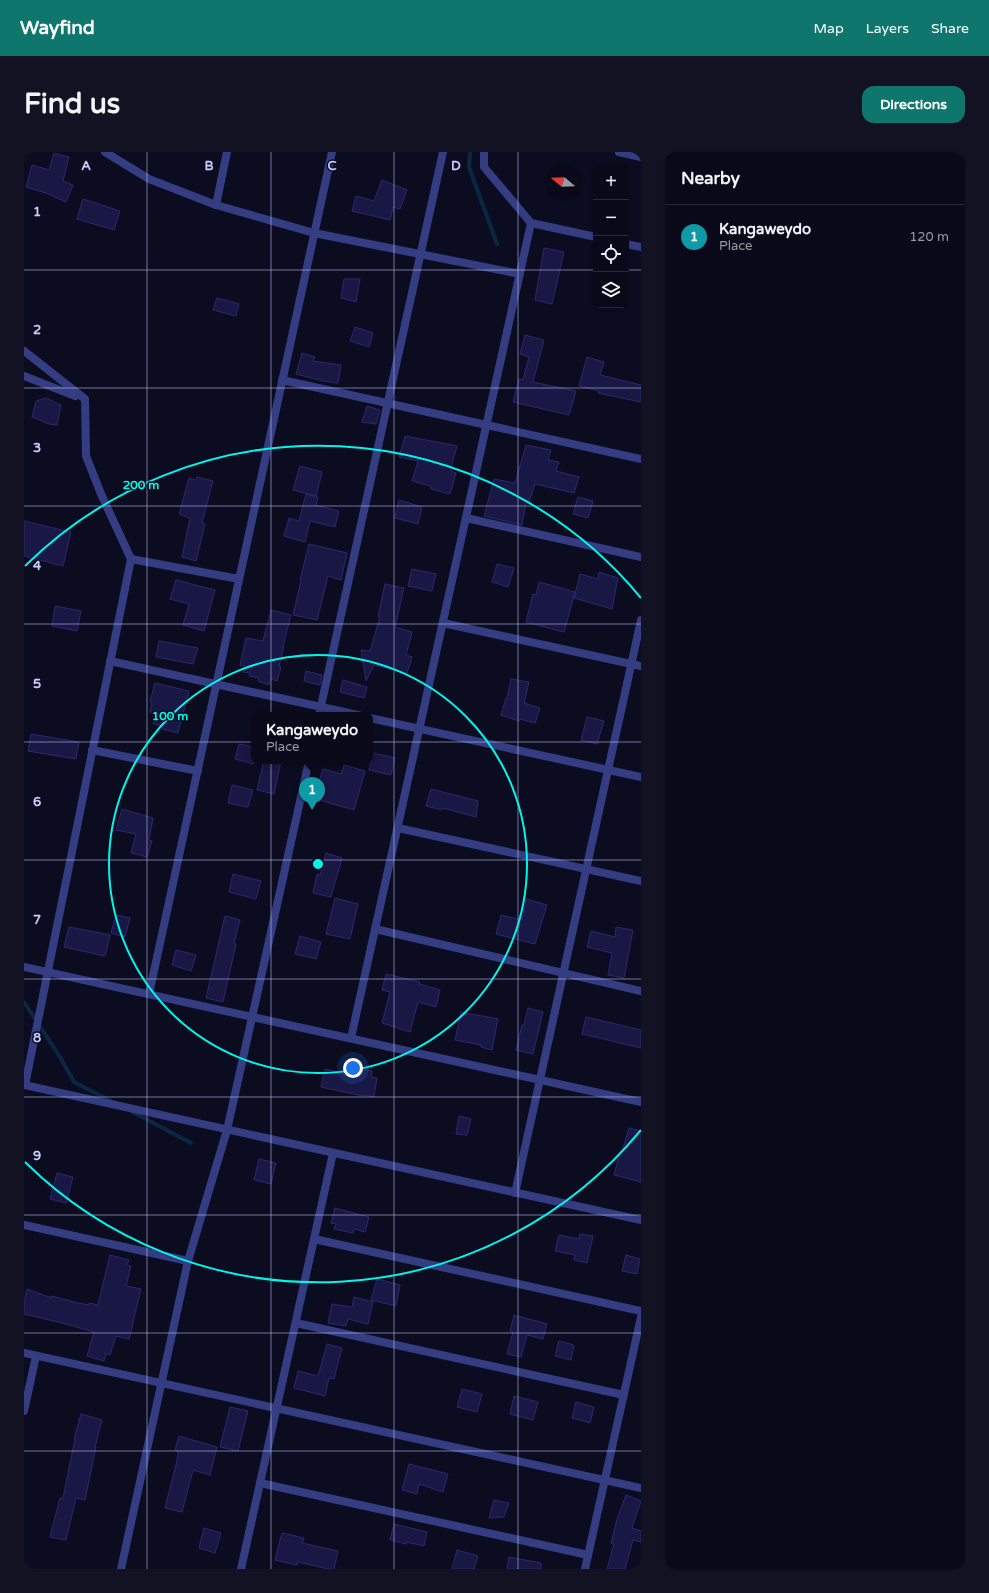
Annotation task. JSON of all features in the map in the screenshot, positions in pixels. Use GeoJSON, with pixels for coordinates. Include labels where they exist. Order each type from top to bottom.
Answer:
{"type":"FeatureCollection","features":[{"type":"Feature","properties":{"kind":"street"},"geometry":{"type":"LineString","coordinates":[[105,152],[149,179],[216,205],[314,233],[520,274]]}},
{"type":"Feature","properties":{"kind":"street"},"geometry":{"type":"LineString","coordinates":[[216,205],[227,152]]}},
{"type":"Feature","properties":{"kind":"street"},"geometry":{"type":"LineString","coordinates":[[149,994],[332,152]]}},
{"type":"Feature","properties":{"kind":"street"},"geometry":{"type":"LineString","coordinates":[[110,661],[216,684],[320,711],[443,152]]}},
{"type":"Feature","properties":{"kind":"street"},"geometry":{"type":"LineString","coordinates":[[484,152],[484,167],[531,223],[593,236]]}},
{"type":"Feature","properties":{"kind":"street"},"geometry":{"type":"LineString","coordinates":[[619,152],[641,157]]}},
{"type":"Feature","properties":{"kind":"street"},"geometry":{"type":"LineString","coordinates":[[351,1038],[531,223]]}},
{"type":"Feature","properties":{"kind":"street"},"geometry":{"type":"LineString","coordinates":[[629,245],[641,247]]}},
{"type":"Feature","properties":{"kind":"street"},"geometry":{"type":"LineString","coordinates":[[24,351],[85,399]]}},
{"type":"Feature","properties":{"kind":"street"},"geometry":{"type":"LineString","coordinates":[[24,376],[85,399]]}},
{"type":"Feature","properties":{"kind":"street"},"geometry":{"type":"LineString","coordinates":[[282,380],[641,459]]}},
{"type":"Feature","properties":{"kind":"street"},"geometry":{"type":"LineString","coordinates":[[85,399],[86,456],[101,494],[131,559],[24,1085],[641,1220]]}},
{"type":"Feature","properties":{"kind":"street"},"geometry":{"type":"LineString","coordinates":[[466,518],[641,557]]}},
{"type":"Feature","properties":{"kind":"street"},"geometry":{"type":"LineString","coordinates":[[131,559],[239,579]]}},
{"type":"Feature","properties":{"kind":"street"},"geometry":{"type":"LineString","coordinates":[[515,1193],[641,620]]}},
{"type":"Feature","properties":{"kind":"street"},"geometry":{"type":"LineString","coordinates":[[443,623],[641,666]]}},
{"type":"Feature","properties":{"kind":"street"},"geometry":{"type":"LineString","coordinates":[[373,719],[641,777]]}},
{"type":"Feature","properties":{"kind":"street"},"geometry":{"type":"LineString","coordinates":[[92,750],[198,771]]}},
{"type":"Feature","properties":{"kind":"street"},"geometry":{"type":"LineString","coordinates":[[121,1569],[188,1261],[227,1130],[308,764]]}},
{"type":"Feature","properties":{"kind":"street"},"geometry":{"type":"LineString","coordinates":[[398,828],[641,881]]}},
{"type":"Feature","properties":{"kind":"street"},"geometry":{"type":"LineString","coordinates":[[375,929],[641,991]]}},
{"type":"Feature","properties":{"kind":"street"},"geometry":{"type":"LineString","coordinates":[[24,967],[641,1102]]}},
{"type":"Feature","properties":{"kind":"street"},"geometry":{"type":"LineString","coordinates":[[241,1569],[333,1153]]}},
{"type":"Feature","properties":{"kind":"street"},"geometry":{"type":"LineString","coordinates":[[24,1225],[188,1261]]}},
{"type":"Feature","properties":{"kind":"street"},"geometry":{"type":"LineString","coordinates":[[314,1239],[641,1311]]}},
{"type":"Feature","properties":{"kind":"street"},"geometry":{"type":"LineString","coordinates":[[585,1569],[641,1317]]}},
{"type":"Feature","properties":{"kind":"street"},"geometry":{"type":"LineString","coordinates":[[296,1323],[624,1395]]}},
{"type":"Feature","properties":{"kind":"street"},"geometry":{"type":"LineString","coordinates":[[24,1353],[641,1488]]}},
{"type":"Feature","properties":{"kind":"street"},"geometry":{"type":"LineString","coordinates":[[24,1411],[36,1356]]}},
{"type":"Feature","properties":{"kind":"street"},"geometry":{"type":"LineString","coordinates":[[260,1483],[588,1555]]}},
{"type":"Feature","properties":{"kind":"building"},"geometry":{"type":"Polygon","coordinates":[[[54,153],[69,157],[63,181],[73,185],[66,202],[46,193],[26,187],[32,165],[49,170],[54,153]]]}},
{"type":"Feature","properties":{"kind":"building"},"geometry":{"type":"Polygon","coordinates":[[[382,180],[407,190],[400,209],[393,207],[390,220],[352,211],[356,196],[374,201],[382,180]]]}},
{"type":"Feature","properties":{"kind":"building"},"geometry":{"type":"Polygon","coordinates":[[[83,199],[120,211],[114,230],[77,219],[83,199]]]}},
{"type":"Feature","properties":{"kind":"building"},"geometry":{"type":"Polygon","coordinates":[[[544,248],[564,252],[552,304],[535,300],[544,248]]]}},
{"type":"Feature","properties":{"kind":"building"},"geometry":{"type":"Polygon","coordinates":[[[344,279],[360,279],[356,302],[341,298],[344,279]]]}},
{"type":"Feature","properties":{"kind":"building"},"geometry":{"type":"Polygon","coordinates":[[[217,298],[239,304],[236,316],[213,310],[217,298]]]}},
{"type":"Feature","properties":{"kind":"building"},"geometry":{"type":"Polygon","coordinates":[[[355,327],[373,333],[369,347],[350,341],[355,327]]]}},
{"type":"Feature","properties":{"kind":"building"},"geometry":{"type":"Polygon","coordinates":[[[525,335],[544,340],[533,382],[576,391],[569,415],[513,402],[519,379],[523,380],[529,357],[520,354],[525,335]]]}},
{"type":"Feature","properties":{"kind":"building"},"geometry":{"type":"Polygon","coordinates":[[[302,353],[315,357],[313,361],[341,365],[338,383],[296,374],[302,353]]]}},
{"type":"Feature","properties":{"kind":"building"},"geometry":{"type":"Polygon","coordinates":[[[587,357],[604,362],[600,375],[641,385],[641,402],[598,393],[599,391],[579,386],[587,357]]]}},
{"type":"Feature","properties":{"kind":"building"},"geometry":{"type":"Polygon","coordinates":[[[46,398],[61,405],[57,425],[49,424],[32,417],[36,401],[46,398]]]}},
{"type":"Feature","properties":{"kind":"building"},"geometry":{"type":"Polygon","coordinates":[[[367,406],[380,410],[376,424],[362,422],[367,406]]]}},
{"type":"Feature","properties":{"kind":"building"},"geometry":{"type":"Polygon","coordinates":[[[405,436],[457,446],[450,471],[456,473],[450,494],[431,489],[431,486],[412,481],[418,461],[399,457],[405,436]]]}},
{"type":"Feature","properties":{"kind":"building"},"geometry":{"type":"Polygon","coordinates":[[[526,445],[551,450],[548,460],[559,462],[556,471],[579,477],[574,493],[535,484],[529,502],[526,502],[522,525],[484,516],[494,479],[515,483],[526,445]]]}},
{"type":"Feature","properties":{"kind":"building"},"geometry":{"type":"Polygon","coordinates":[[[300,466],[322,472],[316,496],[293,490],[300,466]]]}},
{"type":"Feature","properties":{"kind":"building"},"geometry":{"type":"Polygon","coordinates":[[[197,477],[213,481],[202,523],[205,524],[196,561],[182,557],[190,518],[179,514],[189,478],[196,480],[197,477]]]}},
{"type":"Feature","properties":{"kind":"building"},"geometry":{"type":"Polygon","coordinates":[[[306,494],[318,497],[316,505],[339,511],[335,527],[310,521],[305,542],[284,536],[289,518],[299,521],[306,494]]]}},
{"type":"Feature","properties":{"kind":"building"},"geometry":{"type":"Polygon","coordinates":[[[578,497],[593,501],[588,518],[573,514],[578,497]]]}},
{"type":"Feature","properties":{"kind":"building"},"geometry":{"type":"Polygon","coordinates":[[[399,500],[422,507],[418,524],[395,518],[399,500]]]}},
{"type":"Feature","properties":{"kind":"building"},"geometry":{"type":"Polygon","coordinates":[[[24,521],[71,532],[63,566],[24,556],[24,521]]]}},
{"type":"Feature","properties":{"kind":"building"},"geometry":{"type":"Polygon","coordinates":[[[309,544],[347,553],[341,580],[328,576],[317,620],[293,615],[309,544]]]}},
{"type":"Feature","properties":{"kind":"building"},"geometry":{"type":"Polygon","coordinates":[[[497,564],[514,568],[508,587],[492,582],[497,564]]]}},
{"type":"Feature","properties":{"kind":"building"},"geometry":{"type":"Polygon","coordinates":[[[412,569],[436,574],[432,591],[408,586],[412,569]]]}},
{"type":"Feature","properties":{"kind":"building"},"geometry":{"type":"Polygon","coordinates":[[[599,572],[618,578],[612,609],[574,598],[580,574],[598,579],[599,572]]]}},
{"type":"Feature","properties":{"kind":"building"},"geometry":{"type":"Polygon","coordinates":[[[176,580],[215,590],[204,631],[183,625],[189,604],[170,599],[176,580]]]}},
{"type":"Feature","properties":{"kind":"building"},"geometry":{"type":"Polygon","coordinates":[[[539,582],[575,592],[564,632],[526,622],[533,594],[536,595],[539,582]]]}},
{"type":"Feature","properties":{"kind":"building"},"geometry":{"type":"Polygon","coordinates":[[[385,584],[404,588],[395,627],[412,632],[406,655],[412,657],[407,673],[374,665],[366,681],[361,650],[370,651],[380,617],[378,617],[385,584]]]}},
{"type":"Feature","properties":{"kind":"building"},"geometry":{"type":"Polygon","coordinates":[[[55,606],[81,611],[77,631],[52,626],[55,606]]]}},
{"type":"Feature","properties":{"kind":"building"},"geometry":{"type":"Polygon","coordinates":[[[271,610],[291,615],[283,646],[279,666],[281,667],[277,681],[271,679],[269,685],[258,681],[259,678],[249,676],[250,673],[243,672],[244,666],[240,665],[246,638],[263,641],[271,610]]]}},
{"type":"Feature","properties":{"kind":"building"},"geometry":{"type":"Polygon","coordinates":[[[159,641],[198,648],[193,664],[156,657],[159,641]]]}},
{"type":"Feature","properties":{"kind":"building"},"geometry":{"type":"Polygon","coordinates":[[[306,671],[322,675],[320,685],[304,681],[306,671]]]}},
{"type":"Feature","properties":{"kind":"building"},"geometry":{"type":"Polygon","coordinates":[[[511,679],[529,682],[524,703],[540,708],[535,723],[520,719],[519,721],[501,715],[507,698],[511,679]]]}},
{"type":"Feature","properties":{"kind":"building"},"geometry":{"type":"Polygon","coordinates":[[[343,680],[367,687],[364,698],[340,692],[343,680]]]}},
{"type":"Feature","properties":{"kind":"building"},"geometry":{"type":"Polygon","coordinates":[[[155,683],[189,691],[178,733],[162,729],[163,726],[153,724],[156,713],[150,712],[152,703],[150,702],[155,683]]]}},
{"type":"Feature","properties":{"kind":"building"},"geometry":{"type":"Polygon","coordinates":[[[587,717],[604,721],[597,744],[581,740],[587,717]]]}},
{"type":"Feature","properties":{"kind":"building"},"geometry":{"type":"Polygon","coordinates":[[[31,734],[79,742],[76,759],[28,751],[31,734]]]}},
{"type":"Feature","properties":{"kind":"building"},"geometry":{"type":"Polygon","coordinates":[[[239,744],[251,746],[251,763],[235,759],[239,744]]]}},
{"type":"Feature","properties":{"kind":"building"},"geometry":{"type":"Polygon","coordinates":[[[373,753],[395,758],[391,775],[369,770],[370,764],[373,764],[373,753]]]}},
{"type":"Feature","properties":{"kind":"building"},"geometry":{"type":"Polygon","coordinates":[[[263,764],[280,764],[274,794],[257,790],[263,764]]]}},
{"type":"Feature","properties":{"kind":"building"},"geometry":{"type":"Polygon","coordinates":[[[344,765],[365,771],[354,810],[316,799],[323,782],[319,781],[323,769],[341,774],[344,765]]]}},
{"type":"Feature","properties":{"kind":"building"},"geometry":{"type":"Polygon","coordinates":[[[232,785],[253,790],[248,807],[228,803],[232,785]]]}},
{"type":"Feature","properties":{"kind":"building"},"geometry":{"type":"Polygon","coordinates":[[[431,789],[478,801],[476,817],[443,808],[442,810],[426,806],[431,789]]]}},
{"type":"Feature","properties":{"kind":"building"},"geometry":{"type":"Polygon","coordinates":[[[122,809],[153,818],[149,840],[152,841],[147,857],[131,853],[136,834],[116,830],[122,809]]]}},
{"type":"Feature","properties":{"kind":"building"},"geometry":{"type":"Polygon","coordinates":[[[326,853],[342,858],[331,897],[313,893],[317,874],[320,875],[326,853]]]}},
{"type":"Feature","properties":{"kind":"building"},"geometry":{"type":"Polygon","coordinates":[[[233,874],[261,881],[256,899],[229,892],[233,874]]]}},
{"type":"Feature","properties":{"kind":"building"},"geometry":{"type":"Polygon","coordinates":[[[335,898],[358,904],[350,939],[326,934],[335,898]]]}},
{"type":"Feature","properties":{"kind":"building"},"geometry":{"type":"Polygon","coordinates":[[[526,899],[547,905],[535,944],[496,934],[501,915],[522,920],[526,899]]]}},
{"type":"Feature","properties":{"kind":"building"},"geometry":{"type":"Polygon","coordinates":[[[116,915],[130,918],[125,937],[111,933],[116,915]]]}},
{"type":"Feature","properties":{"kind":"building"},"geometry":{"type":"Polygon","coordinates":[[[225,916],[240,920],[234,943],[236,944],[223,1002],[206,998],[225,916]]]}},
{"type":"Feature","properties":{"kind":"building"},"geometry":{"type":"Polygon","coordinates":[[[69,927],[110,935],[105,956],[64,947],[69,927]]]}},
{"type":"Feature","properties":{"kind":"building"},"geometry":{"type":"Polygon","coordinates":[[[616,927],[633,930],[624,978],[608,975],[612,953],[587,947],[591,931],[615,937],[616,927]]]}},
{"type":"Feature","properties":{"kind":"building"},"geometry":{"type":"Polygon","coordinates":[[[300,936],[321,942],[316,959],[295,954],[300,936]]]}},
{"type":"Feature","properties":{"kind":"building"},"geometry":{"type":"Polygon","coordinates":[[[176,950],[196,955],[191,971],[172,965],[176,950]]]}},
{"type":"Feature","properties":{"kind":"building"},"geometry":{"type":"Polygon","coordinates":[[[386,974],[420,982],[419,984],[440,990],[436,1007],[418,1002],[410,1032],[382,1023],[390,992],[382,990],[386,974]]]}},
{"type":"Feature","properties":{"kind":"building"},"geometry":{"type":"Polygon","coordinates":[[[528,1008],[543,1012],[533,1054],[516,1050],[528,1008]]]}},
{"type":"Feature","properties":{"kind":"building"},"geometry":{"type":"Polygon","coordinates":[[[461,1012],[498,1019],[492,1050],[481,1047],[481,1045],[455,1040],[461,1012]]]}},
{"type":"Feature","properties":{"kind":"building"},"geometry":{"type":"Polygon","coordinates":[[[586,1017],[641,1030],[641,1048],[582,1034],[586,1017]]]}},
{"type":"Feature","properties":{"kind":"building"},"geometry":{"type":"Polygon","coordinates":[[[361,1068],[372,1071],[371,1077],[377,1078],[374,1097],[321,1087],[325,1069],[359,1077],[361,1068]]]}},
{"type":"Feature","properties":{"kind":"building"},"geometry":{"type":"Polygon","coordinates":[[[459,1116],[471,1119],[467,1135],[456,1134],[459,1116]]]}},
{"type":"Feature","properties":{"kind":"building"},"geometry":{"type":"Polygon","coordinates":[[[629,1128],[641,1131],[641,1182],[614,1175],[620,1152],[622,1152],[629,1128]]]}},
{"type":"Feature","properties":{"kind":"building"},"geometry":{"type":"Polygon","coordinates":[[[259,1159],[276,1163],[271,1184],[254,1180],[259,1159]]]}},
{"type":"Feature","properties":{"kind":"building"},"geometry":{"type":"Polygon","coordinates":[[[57,1173],[73,1177],[66,1203],[50,1199],[57,1173]]]}},
{"type":"Feature","properties":{"kind":"building"},"geometry":{"type":"Polygon","coordinates":[[[335,1208],[369,1217],[365,1232],[354,1229],[353,1233],[334,1229],[336,1224],[331,1223],[335,1208]]]}},
{"type":"Feature","properties":{"kind":"building"},"geometry":{"type":"Polygon","coordinates":[[[580,1234],[593,1236],[587,1263],[574,1260],[575,1255],[555,1251],[559,1235],[579,1239],[580,1234]]]}},
{"type":"Feature","properties":{"kind":"building"},"geometry":{"type":"Polygon","coordinates":[[[110,1255],[129,1260],[127,1265],[131,1266],[126,1286],[141,1289],[129,1339],[116,1336],[110,1355],[106,1354],[104,1361],[87,1356],[94,1332],[24,1314],[24,1303],[27,1289],[52,1298],[52,1296],[78,1303],[98,1305],[110,1255]]]}},
{"type":"Feature","properties":{"kind":"building"},"geometry":{"type":"Polygon","coordinates":[[[626,1255],[640,1259],[637,1274],[622,1271],[626,1255]]]}},
{"type":"Feature","properties":{"kind":"building"},"geometry":{"type":"Polygon","coordinates":[[[377,1279],[400,1285],[396,1306],[371,1300],[377,1279]]]}},
{"type":"Feature","properties":{"kind":"building"},"geometry":{"type":"Polygon","coordinates":[[[354,1297],[373,1302],[368,1324],[348,1319],[346,1326],[328,1323],[332,1304],[352,1307],[354,1297]]]}},
{"type":"Feature","properties":{"kind":"building"},"geometry":{"type":"Polygon","coordinates":[[[514,1315],[547,1324],[543,1339],[527,1335],[521,1357],[507,1354],[513,1332],[510,1331],[514,1315]]]}},
{"type":"Feature","properties":{"kind":"building"},"geometry":{"type":"Polygon","coordinates":[[[559,1341],[574,1345],[571,1360],[555,1356],[559,1341]]]}},
{"type":"Feature","properties":{"kind":"building"},"geometry":{"type":"Polygon","coordinates":[[[327,1344],[342,1348],[334,1379],[329,1378],[325,1396],[294,1388],[298,1371],[318,1376],[327,1344]]]}},
{"type":"Feature","properties":{"kind":"building"},"geometry":{"type":"Polygon","coordinates":[[[462,1389],[482,1394],[477,1412],[457,1407],[462,1389]]]}},
{"type":"Feature","properties":{"kind":"building"},"geometry":{"type":"Polygon","coordinates":[[[514,1396],[538,1402],[533,1420],[510,1414],[514,1396]]]}},
{"type":"Feature","properties":{"kind":"building"},"geometry":{"type":"Polygon","coordinates":[[[576,1402],[594,1407],[590,1423],[572,1418],[576,1402]]]}},
{"type":"Feature","properties":{"kind":"building"},"geometry":{"type":"Polygon","coordinates":[[[230,1407],[248,1411],[238,1451],[220,1447],[230,1407]]]}},
{"type":"Feature","properties":{"kind":"building"},"geometry":{"type":"Polygon","coordinates":[[[81,1414],[102,1420],[95,1447],[85,1500],[76,1498],[66,1540],[50,1537],[60,1498],[63,1498],[74,1439],[81,1414]]]}},
{"type":"Feature","properties":{"kind":"building"},"geometry":{"type":"Polygon","coordinates":[[[179,1436],[217,1447],[210,1475],[193,1470],[182,1512],[165,1508],[177,1461],[178,1452],[175,1450],[179,1436]]]}},
{"type":"Feature","properties":{"kind":"building"},"geometry":{"type":"Polygon","coordinates":[[[409,1464],[448,1474],[443,1492],[419,1484],[417,1494],[402,1490],[409,1464]]]}},
{"type":"Feature","properties":{"kind":"building"},"geometry":{"type":"Polygon","coordinates":[[[626,1495],[641,1501],[632,1528],[641,1531],[641,1542],[633,1540],[625,1569],[607,1569],[614,1544],[611,1543],[617,1519],[626,1495]]]}},
{"type":"Feature","properties":{"kind":"building"},"geometry":{"type":"Polygon","coordinates":[[[494,1500],[509,1503],[504,1517],[489,1518],[494,1500]]]}},
{"type":"Feature","properties":{"kind":"building"},"geometry":{"type":"Polygon","coordinates":[[[394,1524],[427,1532],[424,1546],[390,1540],[394,1524]]]}},
{"type":"Feature","properties":{"kind":"building"},"geometry":{"type":"Polygon","coordinates":[[[204,1528],[221,1533],[215,1553],[199,1548],[204,1528]]]}},
{"type":"Feature","properties":{"kind":"building"},"geometry":{"type":"Polygon","coordinates":[[[282,1533],[304,1538],[302,1543],[338,1551],[334,1569],[298,1562],[297,1565],[275,1560],[282,1533]]]}},
{"type":"Feature","properties":{"kind":"building"},"geometry":{"type":"Polygon","coordinates":[[[457,1550],[478,1556],[474,1569],[452,1569],[457,1550]]]}},
{"type":"Feature","properties":{"kind":"building"},"geometry":{"type":"Polygon","coordinates":[[[509,1557],[541,1563],[541,1569],[507,1569],[509,1557]]]}},
{"type":"Feature","properties":{"kind":"waterway"},"geometry":{"type":"LineString","coordinates":[[470,152],[469,167],[497,244]]}},
{"type":"Feature","properties":{"kind":"waterway"},"geometry":{"type":"LineString","coordinates":[[24,1002],[60,1057],[74,1082],[111,1101]]}},
{"type":"Feature","properties":{"kind":"waterway"},"geometry":{"type":"LineString","coordinates":[[131,1111],[191,1143]]}},
{"type":"Feature","properties":{"kind":"place","name":"Kangaweydo"},"geometry":{"type":"Point","coordinates":[312,810]}}]}
